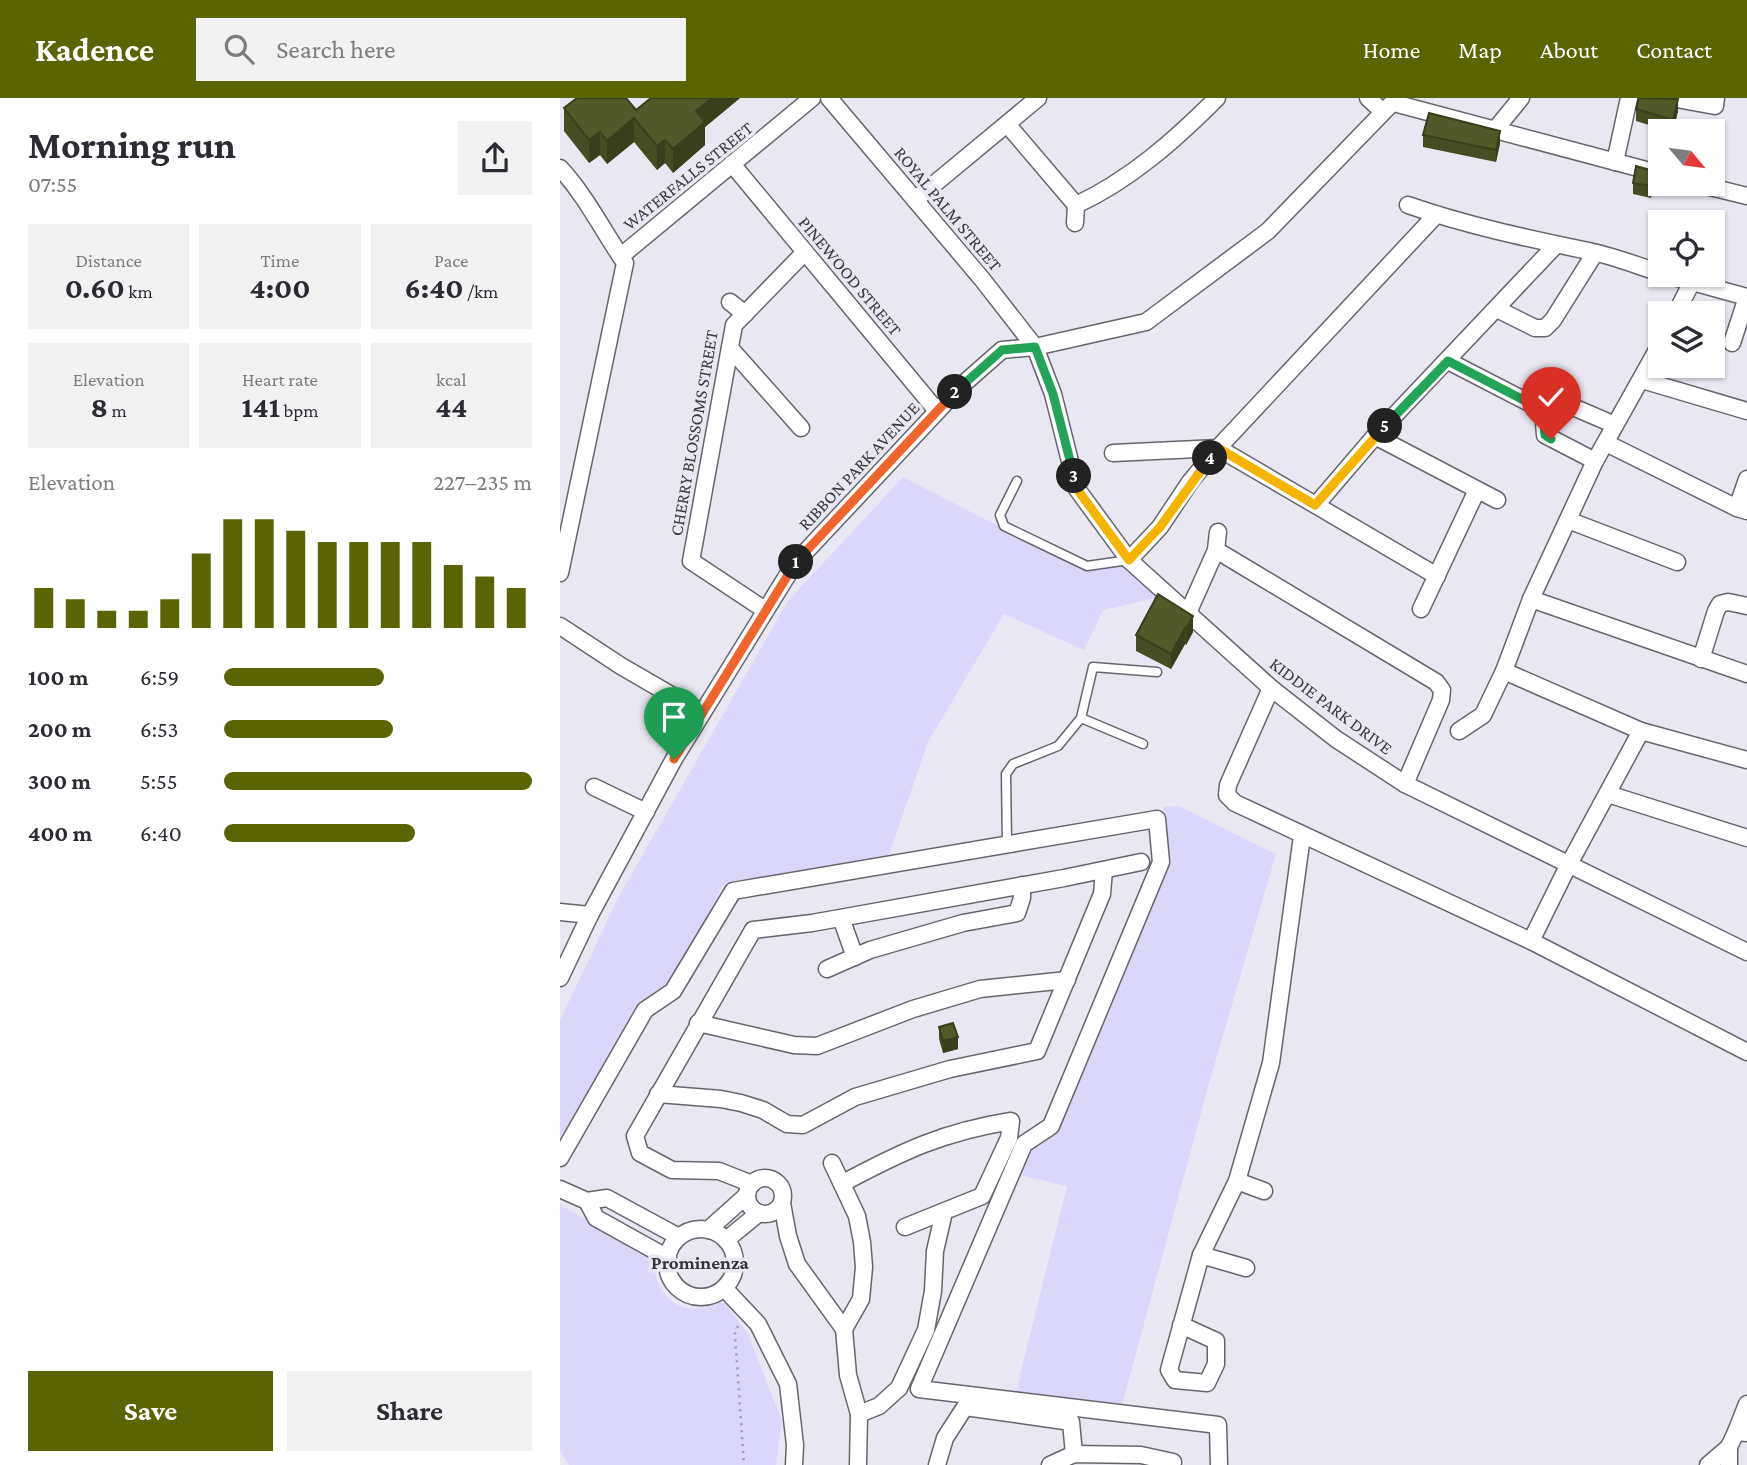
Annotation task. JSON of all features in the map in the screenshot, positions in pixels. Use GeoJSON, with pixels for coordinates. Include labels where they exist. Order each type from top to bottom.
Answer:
{"type":"FeatureCollection","features":[{"type":"Feature","properties":{"kind":"street","name":"WATERFALLS STREET"},"geometry":{"type":"LineString","coordinates":[[621,256],[812,98]]}},
{"type":"Feature","properties":{"kind":"street","name":"ROYAL PALM STREET"},"geometry":{"type":"LineString","coordinates":[[829,98],[1035,347]]}},
{"type":"Feature","properties":{"kind":"street"},"geometry":{"type":"LineString","coordinates":[[915,200],[1038,98]]}},
{"type":"Feature","properties":{"kind":"street"},"geometry":{"type":"LineString","coordinates":[[1076,205],[1105,191],[1180,136],[1217,98]]}},
{"type":"Feature","properties":{"kind":"street"},"geometry":{"type":"LineString","coordinates":[[1368,98],[1648,171]]}},
{"type":"Feature","properties":{"kind":"street"},"geometry":{"type":"LineString","coordinates":[[1494,131],[1521,98]]}},
{"type":"Feature","properties":{"kind":"street"},"geometry":{"type":"LineString","coordinates":[[1615,162],[1629,98]]}},
{"type":"Feature","properties":{"kind":"street"},"geometry":{"type":"LineString","coordinates":[[1671,98],[1715,106],[1716,98]]}},
{"type":"Feature","properties":{"kind":"street","name":"RIBBON PARK AVENUE"},"geometry":{"type":"LineString","coordinates":[[560,978],[590,915],[702,713],[795,564],[937,411],[1002,350],[1035,347],[1146,322],[1268,230],[1391,104]]}},
{"type":"Feature","properties":{"kind":"street"},"geometry":{"type":"LineString","coordinates":[[1007,124],[1076,205],[1075,223]]}},
{"type":"Feature","properties":{"kind":"street","name":"PINEWOOD STREET"},"geometry":{"type":"LineString","coordinates":[[732,164],[937,411]]}},
{"type":"Feature","properties":{"kind":"street"},"geometry":{"type":"LineString","coordinates":[[560,168],[578,188],[625,263],[560,573]]}},
{"type":"Feature","properties":{"kind":"street"},"geometry":{"type":"LineString","coordinates":[[1726,191],[1747,196]]}},
{"type":"Feature","properties":{"kind":"street"},"geometry":{"type":"LineString","coordinates":[[1408,205],[1436,215],[1555,246],[1595,253],[1648,269]]}},
{"type":"Feature","properties":{"kind":"street"},"geometry":{"type":"LineString","coordinates":[[1129,560],[1160,527],[1190,482],[1218,448],[1436,215]]}},
{"type":"Feature","properties":{"kind":"street"},"geometry":{"type":"LineString","coordinates":[[1315,505],[1376,436],[1555,246]]}},
{"type":"Feature","properties":{"kind":"street","name":"CHERRY BLOSSOMS STREET"},"geometry":{"type":"LineString","coordinates":[[765,610],[691,561],[734,325],[806,252]]}},
{"type":"Feature","properties":{"kind":"street"},"geometry":{"type":"LineString","coordinates":[[1497,309],[1535,328],[1545,328],[1553,320],[1595,253]]}},
{"type":"Feature","properties":{"kind":"street"},"geometry":{"type":"LineString","coordinates":[[1710,287],[1747,297],[1732,343]]}},
{"type":"Feature","properties":{"kind":"street"},"geometry":{"type":"LineString","coordinates":[[730,302],[745,314]]}},
{"type":"Feature","properties":{"kind":"street","name":"KIDDIE PARK DRIVE"},"geometry":{"type":"LineString","coordinates":[[1035,347],[1053,394],[1077,489],[1129,560],[1271,688],[1336,739],[1405,784],[1747,953]]}},
{"type":"Feature","properties":{"kind":"street"},"geometry":{"type":"LineString","coordinates":[[730,348],[801,428]]}},
{"type":"Feature","properties":{"kind":"street"},"geometry":{"type":"LineString","coordinates":[[1448,361],[1543,410],[1566,404],[1615,425]]}},
{"type":"Feature","properties":{"kind":"street"},"geometry":{"type":"LineString","coordinates":[[1459,731],[1483,715],[1504,671],[1531,599],[1595,461],[1648,368]]}},
{"type":"Feature","properties":{"kind":"street"},"geometry":{"type":"LineString","coordinates":[[1642,380],[1747,411]]}},
{"type":"Feature","properties":{"kind":"street"},"geometry":{"type":"LineString","coordinates":[[1543,410],[1545,435],[1595,461]]}},
{"type":"Feature","properties":{"kind":"street"},"geometry":{"type":"LineString","coordinates":[[1376,436],[1497,500]]}},
{"type":"Feature","properties":{"kind":"street"},"geometry":{"type":"LineString","coordinates":[[1606,443],[1742,509],[1747,479]]}},
{"type":"Feature","properties":{"kind":"street"},"geometry":{"type":"LineString","coordinates":[[1113,453],[1218,448],[1437,576]]}},
{"type":"Feature","properties":{"kind":"street"},"geometry":{"type":"LineString","coordinates":[[1421,609],[1477,490]]}},
{"type":"Feature","properties":{"kind":"street"},"geometry":{"type":"LineString","coordinates":[[1568,520],[1677,562]]}},
{"type":"Feature","properties":{"kind":"street"},"geometry":{"type":"LineString","coordinates":[[1188,613],[1216,550],[1218,532]]}},
{"type":"Feature","properties":{"kind":"street"},"geometry":{"type":"LineString","coordinates":[[1216,550],[1436,682],[1442,690],[1441,701],[1405,784]]}},
{"type":"Feature","properties":{"kind":"street"},"geometry":{"type":"LineString","coordinates":[[1531,599],[1747,674]]}},
{"type":"Feature","properties":{"kind":"street"},"geometry":{"type":"LineString","coordinates":[[1701,659],[1720,604],[1747,606]]}},
{"type":"Feature","properties":{"kind":"street"},"geometry":{"type":"LineString","coordinates":[[560,626],[621,666],[702,713]]}},
{"type":"Feature","properties":{"kind":"street"},"geometry":{"type":"LineString","coordinates":[[1504,671],[1640,731],[1747,760]]}},
{"type":"Feature","properties":{"kind":"street"},"geometry":{"type":"LineString","coordinates":[[1271,688],[1228,785],[1227,795],[1235,803],[1531,941],[1747,1052]]}},
{"type":"Feature","properties":{"kind":"street"},"geometry":{"type":"LineString","coordinates":[[1531,941],[1640,731]]}},
{"type":"Feature","properties":{"kind":"street"},"geometry":{"type":"LineString","coordinates":[[594,787],[646,812]]}},
{"type":"Feature","properties":{"kind":"street"},"geometry":{"type":"LineString","coordinates":[[1608,794],[1747,838]]}},
{"type":"Feature","properties":{"kind":"street"},"geometry":{"type":"LineString","coordinates":[[560,1158],[645,1010],[673,991],[733,891],[1157,819],[1161,862],[1051,1126],[1024,1143],[919,1389],[1218,1425],[1219,1465]]}},
{"type":"Feature","properties":{"kind":"street"},"geometry":{"type":"LineString","coordinates":[[1181,1325],[1201,1255],[1237,1181],[1270,1063],[1302,836]]}},
{"type":"Feature","properties":{"kind":"street"},"geometry":{"type":"LineString","coordinates":[[749,1189],[719,1171],[672,1170],[640,1153],[635,1136],[753,930],[841,918],[1142,862]]}},
{"type":"Feature","properties":{"kind":"street"},"geometry":{"type":"LineString","coordinates":[[658,1094],[721,1098],[763,1110],[787,1124],[803,1125],[855,1097],[950,1069],[1037,1051],[1102,894],[1104,870]]}},
{"type":"Feature","properties":{"kind":"street"},"geometry":{"type":"LineString","coordinates":[[827,969],[870,950],[963,923],[1017,913],[1022,898],[1022,885]]}},
{"type":"Feature","properties":{"kind":"street"},"geometry":{"type":"LineString","coordinates":[[560,912],[590,915]]}},
{"type":"Feature","properties":{"kind":"street"},"geometry":{"type":"LineString","coordinates":[[841,918],[855,957]]}},
{"type":"Feature","properties":{"kind":"street"},"geometry":{"type":"LineString","coordinates":[[698,1023],[794,1045],[817,1046],[913,1009],[981,989],[1067,981]]}},
{"type":"Feature","properties":{"kind":"street"},"geometry":{"type":"LineString","coordinates":[[843,1183],[902,1151],[972,1127],[1011,1121],[1009,1138],[982,1196],[905,1227]]}},
{"type":"Feature","properties":{"kind":"street"},"geometry":{"type":"LineString","coordinates":[[832,1163],[857,1216],[864,1267],[861,1299],[844,1329]]}},
{"type":"Feature","properties":{"kind":"street"},"geometry":{"type":"LineString","coordinates":[[708,1230],[761,1178],[772,1179],[781,1186],[788,1236],[797,1264],[844,1329],[848,1375],[859,1414],[858,1465]]}},
{"type":"Feature","properties":{"kind":"street"},"geometry":{"type":"LineString","coordinates":[[1237,1181],[1264,1191]]}},
{"type":"Feature","properties":{"kind":"street"},"geometry":{"type":"LineString","coordinates":[[560,1189],[587,1201],[607,1198],[679,1237]]}},
{"type":"Feature","properties":{"kind":"street"},"geometry":{"type":"LineString","coordinates":[[749,1189],[750,1206],[759,1213]]}},
{"type":"Feature","properties":{"kind":"street"},"geometry":{"type":"LineString","coordinates":[[587,1201],[596,1218],[668,1258]]}},
{"type":"Feature","properties":{"kind":"street"},"geometry":{"type":"LineString","coordinates":[[726,1240],[759,1213],[772,1212],[782,1203]]}},
{"type":"Feature","properties":{"kind":"street"},"geometry":{"type":"LineString","coordinates":[[859,1414],[879,1406],[899,1388],[926,1330],[933,1291],[935,1251],[944,1212]]}},
{"type":"Feature","properties":{"kind":"street"},"geometry":{"type":"LineString","coordinates":[[708,1230],[726,1240],[735,1259],[731,1280],[724,1288],[712,1295],[699,1297],[685,1293],[675,1284],[668,1272],[668,1258],[679,1237],[688,1232],[708,1230]]}},
{"type":"Feature","properties":{"kind":"street"},"geometry":{"type":"LineString","coordinates":[[1201,1255],[1245,1268]]}},
{"type":"Feature","properties":{"kind":"street"},"geometry":{"type":"LineString","coordinates":[[724,1288],[758,1324],[788,1384],[795,1445],[794,1465]]}},
{"type":"Feature","properties":{"kind":"street"},"geometry":{"type":"LineString","coordinates":[[1729,1465],[1747,1404]]}},
{"type":"Feature","properties":{"kind":"street"},"geometry":{"type":"LineString","coordinates":[[937,1465],[945,1438],[965,1407],[1071,1422],[1074,1454]]}},
{"type":"Feature","properties":{"kind":"street"},"geometry":{"type":"LineString","coordinates":[[1708,1465],[1737,1437]]}},
{"type":"Feature","properties":{"kind":"street"},"geometry":{"type":"LineString","coordinates":[[1050,1465],[1074,1454],[1141,1455],[1172,1462],[1172,1465]]}},
{"type":"Feature","properties":{"kind":"lane"},"geometry":{"type":"LineString","coordinates":[[1017,481],[1000,515],[1004,526],[1087,566],[1129,560]]}},
{"type":"Feature","properties":{"kind":"lane"},"geometry":{"type":"LineString","coordinates":[[1007,844],[1006,774],[1013,764],[1059,746],[1081,718],[1093,667],[1157,672]]}},
{"type":"Feature","properties":{"kind":"lane"},"geometry":{"type":"LineString","coordinates":[[1081,718],[1143,744]]}},
{"type":"Feature","properties":{"kind":"path"},"geometry":{"type":"LineString","coordinates":[[743,1308],[735,1334],[744,1465]]}},
{"type":"Feature","properties":{"kind":"shaded area"},"geometry":{"type":"Polygon","coordinates":[[[903,477],[1076,566],[1116,564],[1132,568],[1156,598],[1103,610],[1084,650],[1004,614],[928,742],[889,855],[724,884],[668,986],[634,1009],[560,1141],[560,1020],[620,894],[788,601],[903,477]]]}},
{"type":"Feature","properties":{"kind":"shaded area"},"geometry":{"type":"Polygon","coordinates":[[[1180,806],[1276,854],[1210,1080],[1121,1409],[1015,1396],[1067,1186],[1019,1175],[1029,1150],[1058,1130],[1149,905],[1171,863],[1163,807],[1180,806]]]}},
{"type":"Feature","properties":{"kind":"shaded area"},"geometry":{"type":"Polygon","coordinates":[[[560,1205],[656,1258],[658,1284],[673,1302],[695,1309],[724,1302],[748,1334],[782,1421],[776,1465],[569,1465],[560,1451],[560,1205]]]}},
{"type":"Feature","properties":{"kind":"building"},"geometry":{"type":"Polygon","coordinates":[[[577,98],[626,98],[636,110],[651,98],[712,98],[696,111],[705,122],[673,149],[665,140],[657,146],[634,118],[607,141],[600,132],[589,140],[564,108],[577,98]]]}},
{"type":"Feature","properties":{"kind":"building"},"geometry":{"type":"Polygon","coordinates":[[[1639,98],[1678,99],[1673,119],[1636,109],[1639,98]]]}},
{"type":"Feature","properties":{"kind":"building"},"geometry":{"type":"Polygon","coordinates":[[[1429,113],[1500,131],[1496,150],[1423,135],[1429,113]]]}},
{"type":"Feature","properties":{"kind":"building"},"geometry":{"type":"Polygon","coordinates":[[[1636,166],[1648,169],[1648,186],[1633,183],[1636,166]]]}},
{"type":"Feature","properties":{"kind":"building"},"geometry":{"type":"Polygon","coordinates":[[[1158,594],[1193,616],[1171,654],[1136,635],[1158,594]]]}},
{"type":"Feature","properties":{"kind":"building"},"geometry":{"type":"Polygon","coordinates":[[[953,1023],[958,1037],[943,1041],[939,1027],[953,1023]]]}},
{"type":"Feature","properties":{"kind":"district","name":"Prominenza"},"geometry":{"type":"Point","coordinates":[700,1262]}},
{"type":"Feature","properties":{"kind":"route"},"geometry":{"type":"LineString","coordinates":[[674,759],[795,564],[961,386],[1002,350],[1035,347],[1053,394],[1077,489],[1129,560],[1160,527],[1190,482],[1218,448],[1315,505],[1448,361],[1543,410],[1545,435],[1551,439]]}}]}
